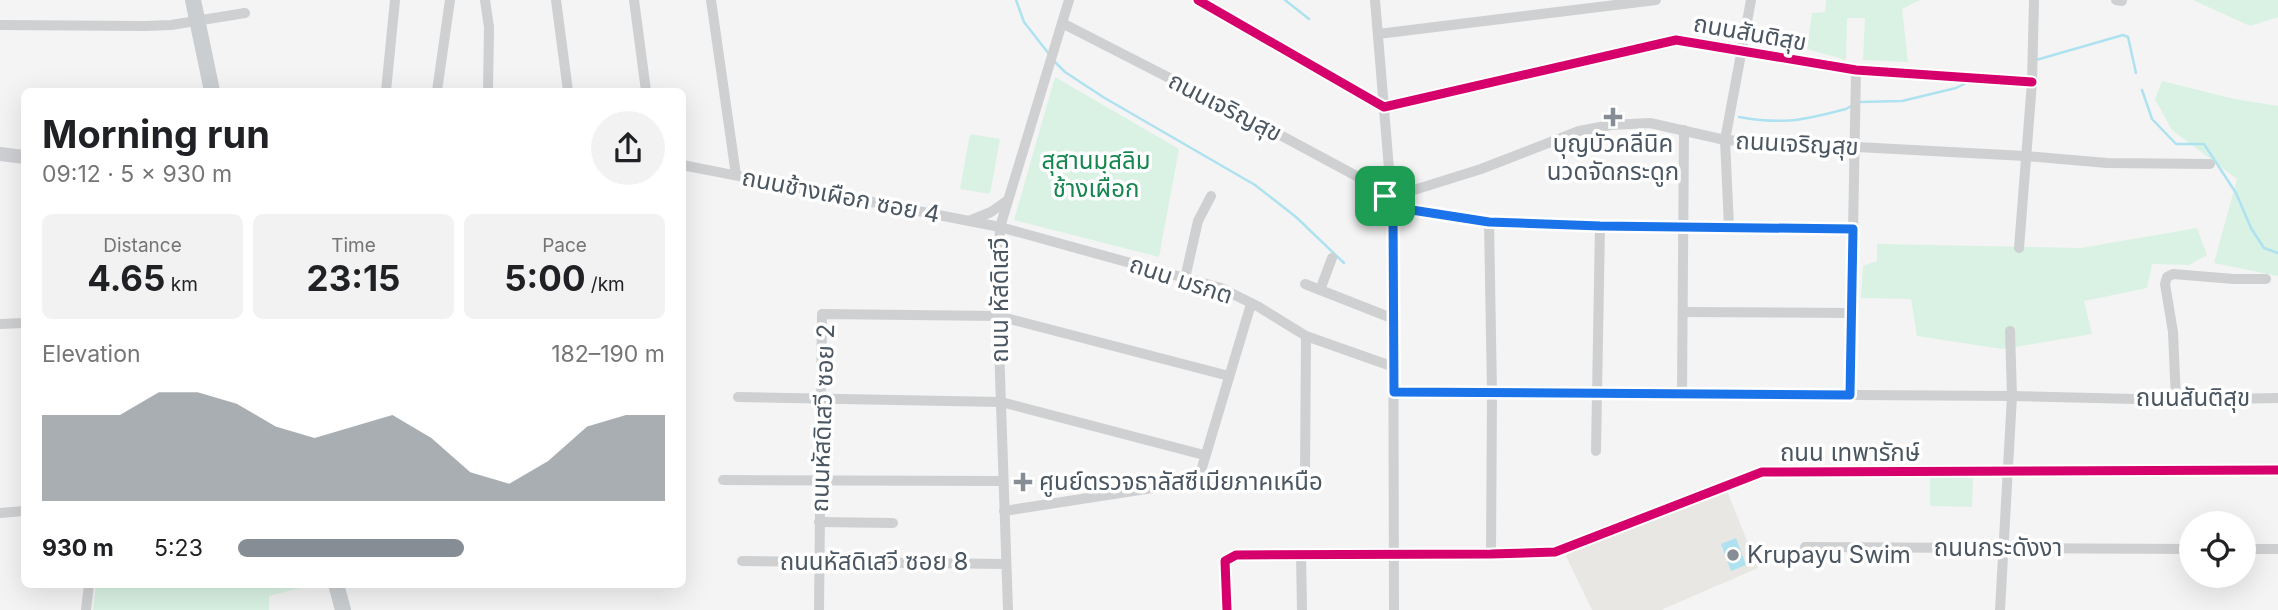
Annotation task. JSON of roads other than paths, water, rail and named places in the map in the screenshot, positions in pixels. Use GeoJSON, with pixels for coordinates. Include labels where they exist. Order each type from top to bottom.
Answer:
{"type":"FeatureCollection","features":[{"type":"Feature","properties":{"kind":"main road"},"geometry":{"type":"LineString","coordinates":[[193,0],[211,88]]}},
{"type":"Feature","properties":{"kind":"main road"},"geometry":{"type":"LineString","coordinates":[[337,588],[342,610]]}},
{"type":"Feature","properties":{"kind":"street"},"geometry":{"type":"LineString","coordinates":[[386,88],[395,0]]}},
{"type":"Feature","properties":{"kind":"street"},"geometry":{"type":"LineString","coordinates":[[437,88],[450,0]]}},
{"type":"Feature","properties":{"kind":"street"},"geometry":{"type":"LineString","coordinates":[[485,0],[489,27],[488,88]]}},
{"type":"Feature","properties":{"kind":"street"},"geometry":{"type":"LineString","coordinates":[[556,0],[568,88]]}},
{"type":"Feature","properties":{"kind":"street"},"geometry":{"type":"LineString","coordinates":[[634,0],[646,88]]}},
{"type":"Feature","properties":{"kind":"street"},"geometry":{"type":"LineString","coordinates":[[711,0],[736,175]]}},
{"type":"Feature","properties":{"kind":"street","name":"ถนน หัสดิเสวี"},"geometry":{"type":"LineString","coordinates":[[1008,610],[998,316],[1000,227],[1069,0]]}},
{"type":"Feature","properties":{"kind":"street"},"geometry":{"type":"LineString","coordinates":[[1198,0],[1384,107]]}},
{"type":"Feature","properties":{"kind":"street"},"geometry":{"type":"LineString","coordinates":[[1375,0],[1391,195],[1384,206],[1489,222],[1853,229]]}},
{"type":"Feature","properties":{"kind":"street"},"geometry":{"type":"LineString","coordinates":[[1378,34],[1656,0]]}},
{"type":"Feature","properties":{"kind":"street"},"geometry":{"type":"LineString","coordinates":[[1729,227],[1725,140],[1751,0]]}},
{"type":"Feature","properties":{"kind":"street"},"geometry":{"type":"LineString","coordinates":[[2019,248],[2032,82],[2034,0]]}},
{"type":"Feature","properties":{"kind":"street"},"geometry":{"type":"LineString","coordinates":[[2116,0],[2122,1]]}},
{"type":"Feature","properties":{"kind":"street"},"geometry":{"type":"LineString","coordinates":[[0,25],[145,26],[245,13]]}},
{"type":"Feature","properties":{"kind":"street","name":"ถนนเจริญสุข"},"geometry":{"type":"LineString","coordinates":[[1062,23],[1391,195],[1481,169],[1579,131],[1611,125],[1650,123],[1725,140],[2107,163],[2210,164]]}},
{"type":"Feature","properties":{"kind":"street","name":"ถนนสันติสุข"},"geometry":{"type":"LineString","coordinates":[[1384,107],[1676,40],[1856,70],[2032,82]]}},
{"type":"Feature","properties":{"kind":"street"},"geometry":{"type":"LineString","coordinates":[[1850,395],[1856,70]]}},
{"type":"Feature","properties":{"kind":"street"},"geometry":{"type":"LineString","coordinates":[[1682,394],[1684,130]]}},
{"type":"Feature","properties":{"kind":"street"},"geometry":{"type":"LineString","coordinates":[[0,154],[21,157]]}},
{"type":"Feature","properties":{"kind":"street","name":"ถนนช้างเผือก ซอย 4"},"geometry":{"type":"LineString","coordinates":[[686,167],[1000,227]]}},
{"type":"Feature","properties":{"kind":"street"},"geometry":{"type":"LineString","coordinates":[[1391,195],[1401,201],[1396,209],[1394,319],[1394,610]]}},
{"type":"Feature","properties":{"kind":"street"},"geometry":{"type":"LineString","coordinates":[[1185,278],[1198,220],[1211,196]]}},
{"type":"Feature","properties":{"kind":"street"},"geometry":{"type":"LineString","coordinates":[[969,221],[1008,200]]}},
{"type":"Feature","properties":{"kind":"street"},"geometry":{"type":"LineString","coordinates":[[1489,222],[1491,554]]}},
{"type":"Feature","properties":{"kind":"street"},"geometry":{"type":"LineString","coordinates":[[1596,451],[1600,226]]}},
{"type":"Feature","properties":{"kind":"street","name":"ถนน มรกต"},"geometry":{"type":"LineString","coordinates":[[1000,227],[1221,288],[1307,336],[1394,367]]}},
{"type":"Feature","properties":{"kind":"street"},"geometry":{"type":"LineString","coordinates":[[1320,290],[1332,258]]}},
{"type":"Feature","properties":{"kind":"street"},"geometry":{"type":"LineString","coordinates":[[2176,400],[2173,332],[2165,284],[2167,278],[2173,274],[2266,279]]}},
{"type":"Feature","properties":{"kind":"street"},"geometry":{"type":"LineString","coordinates":[[1305,284],[1394,319]]}},
{"type":"Feature","properties":{"kind":"street"},"geometry":{"type":"LineString","coordinates":[[1004,511],[1198,481],[1251,303]]}},
{"type":"Feature","properties":{"kind":"street"},"geometry":{"type":"LineString","coordinates":[[1683,312],[1853,313]]}},
{"type":"Feature","properties":{"kind":"street","name":"ถนนหัสดิเสวี ซอย 2"},"geometry":{"type":"LineString","coordinates":[[819,610],[822,314],[998,316]]}},
{"type":"Feature","properties":{"kind":"street"},"geometry":{"type":"LineString","coordinates":[[998,316],[1229,376]]}},
{"type":"Feature","properties":{"kind":"street"},"geometry":{"type":"LineString","coordinates":[[0,324],[21,323]]}},
{"type":"Feature","properties":{"kind":"street"},"geometry":{"type":"LineString","coordinates":[[2000,610],[2012,396],[2010,331]]}},
{"type":"Feature","properties":{"kind":"street"},"geometry":{"type":"LineString","coordinates":[[1305,476],[1307,336]]}},
{"type":"Feature","properties":{"kind":"street","name":"ถนนสันติสุข"},"geometry":{"type":"LineString","coordinates":[[1394,392],[2012,396],[2176,400],[2278,398]]}},
{"type":"Feature","properties":{"kind":"street"},"geometry":{"type":"LineString","coordinates":[[738,397],[1001,402],[1204,456]]}},
{"type":"Feature","properties":{"kind":"street","name":"ถนน เทพารักษ์"},"geometry":{"type":"LineString","coordinates":[[1227,610],[1226,561],[1236,555],[1555,552],[1762,472],[2278,470]]}},
{"type":"Feature","properties":{"kind":"street"},"geometry":{"type":"LineString","coordinates":[[723,481],[1003,481]]}},
{"type":"Feature","properties":{"kind":"street"},"geometry":{"type":"LineString","coordinates":[[0,513],[21,511]]}},
{"type":"Feature","properties":{"kind":"street"},"geometry":{"type":"LineString","coordinates":[[819,522],[893,523]]}},
{"type":"Feature","properties":{"kind":"street","name":"ถนนกระดังงา"},"geometry":{"type":"LineString","coordinates":[[1805,547],[2179,548]]}},
{"type":"Feature","properties":{"kind":"street"},"geometry":{"type":"LineString","coordinates":[[2256,549],[2278,549]]}},
{"type":"Feature","properties":{"kind":"street"},"geometry":{"type":"LineString","coordinates":[[1301,555],[1302,610]]}},
{"type":"Feature","properties":{"kind":"street","name":"ถนนหัสดิเสวี ซอย 8"},"geometry":{"type":"LineString","coordinates":[[742,561],[1006,564]]}},
{"type":"Feature","properties":{"kind":"street"},"geometry":{"type":"LineString","coordinates":[[86,610],[89,588]]}},
{"type":"Feature","properties":{"kind":"water","name":"Krupayu Swim"},"geometry":{"type":"Polygon","coordinates":[[[1736,538],[1746,565],[1731,571],[1721,544],[1736,538]]]}},
{"type":"Feature","properties":{"kind":"waterway"},"geometry":{"type":"LineString","coordinates":[[1016,0],[1024,22],[1049,54]]}},
{"type":"Feature","properties":{"kind":"waterway"},"geometry":{"type":"LineString","coordinates":[[1285,0],[1309,19]]}},
{"type":"Feature","properties":{"kind":"waterway"},"geometry":{"type":"LineString","coordinates":[[2036,60],[2123,35],[2128,37],[2136,73]]}},
{"type":"Feature","properties":{"kind":"waterway"},"geometry":{"type":"LineString","coordinates":[[1055,62],[1065,72],[1103,97],[1255,185],[1296,217],[1344,263]]}},
{"type":"Feature","properties":{"kind":"waterway"},"geometry":{"type":"LineString","coordinates":[[1859,102],[1902,101],[1956,88],[1968,82]]}},
{"type":"Feature","properties":{"kind":"waterway"},"geometry":{"type":"LineString","coordinates":[[2142,90],[2152,119],[2176,144],[2204,144],[2236,193],[2251,228],[2264,248],[2278,253]]}},
{"type":"Feature","properties":{"kind":"waterway"},"geometry":{"type":"LineString","coordinates":[[1739,117],[1769,121],[1793,120],[1831,113],[1853,105]]}},
{"type":"Feature","properties":{"kind":"place","name":"บุญบัวคลีนิค นวดจัดกระดูก"},"geometry":{"type":"Point","coordinates":[1613,117]}},
{"type":"Feature","properties":{"kind":"place","name":"ศูนย์ตรวจธาลัสซีเมียภาคเหนือ"},"geometry":{"type":"Point","coordinates":[1023,482]}},
{"type":"Feature","properties":{"kind":"place","name":"Krupayu Swim"},"geometry":{"type":"Point","coordinates":[1733,555]}},
{"type":"Feature","properties":{"kind":"park label","name":"สุสานมุสลิม ช้างเผือก"},"geometry":{"type":"Point","coordinates":[1096,175]}}]}
